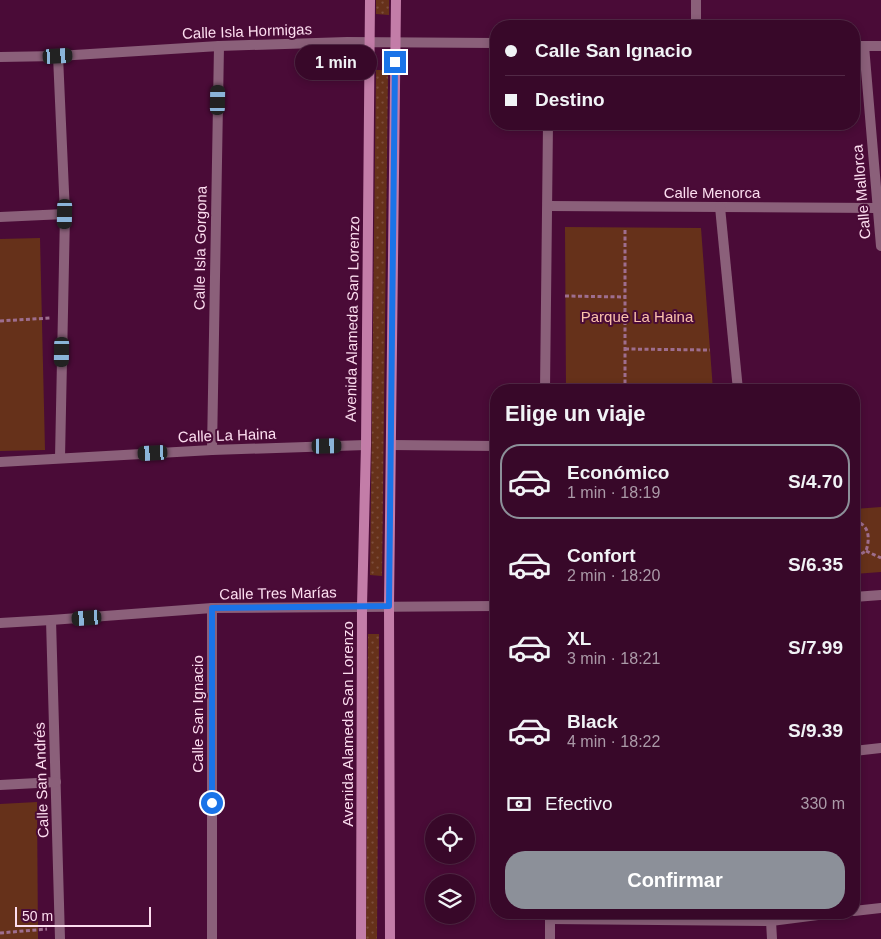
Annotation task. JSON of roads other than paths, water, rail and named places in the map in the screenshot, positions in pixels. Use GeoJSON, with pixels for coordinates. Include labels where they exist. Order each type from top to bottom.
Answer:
{"type":"FeatureCollection","features":[{"type":"Feature","properties":{"kind":"street","name":"Avenida Alameda San Lorenzo"},"geometry":{"type":"LineString","coordinates":[[361,939],[362,606],[366,445],[370,0]]}},
{"type":"Feature","properties":{"kind":"street"},"geometry":{"type":"LineString","coordinates":[[390,939],[389,606],[396,0]]}},
{"type":"Feature","properties":{"kind":"street"},"geometry":{"type":"LineString","coordinates":[[696,0],[696,20]]}},
{"type":"Feature","properties":{"kind":"street","name":"Calle Isla Hormigas"},"geometry":{"type":"LineString","coordinates":[[0,57],[58,56],[219,46],[347,42],[490,43]]}},
{"type":"Feature","properties":{"kind":"street","name":"Calle Isla Gorgona"},"geometry":{"type":"LineString","coordinates":[[212,450],[219,46]]}},
{"type":"Feature","properties":{"kind":"street"},"geometry":{"type":"LineString","coordinates":[[860,46],[881,46]]}},
{"type":"Feature","properties":{"kind":"street","name":"Calle Mallorca"},"geometry":{"type":"LineString","coordinates":[[860,55],[881,246]]}},
{"type":"Feature","properties":{"kind":"street"},"geometry":{"type":"LineString","coordinates":[[58,56],[65,214],[60,458]]}},
{"type":"Feature","properties":{"kind":"street"},"geometry":{"type":"LineString","coordinates":[[545,384],[548,130]]}},
{"type":"Feature","properties":{"kind":"street","name":"Calle Menorca"},"geometry":{"type":"LineString","coordinates":[[548,206],[877,208]]}},
{"type":"Feature","properties":{"kind":"street"},"geometry":{"type":"LineString","coordinates":[[720,207],[737,384]]}},
{"type":"Feature","properties":{"kind":"street"},"geometry":{"type":"LineString","coordinates":[[0,218],[65,214]]}},
{"type":"Feature","properties":{"kind":"street","name":"Calle La Haina"},"geometry":{"type":"LineString","coordinates":[[0,462],[212,450],[366,445]]}},
{"type":"Feature","properties":{"kind":"street"},"geometry":{"type":"LineString","coordinates":[[391,445],[490,446]]}},
{"type":"Feature","properties":{"kind":"street"},"geometry":{"type":"LineString","coordinates":[[860,597],[881,595]]}},
{"type":"Feature","properties":{"kind":"street","name":"Calle Tres Marías"},"geometry":{"type":"LineString","coordinates":[[0,623],[212,608],[490,606]]}},
{"type":"Feature","properties":{"kind":"street","name":"Calle San Ignacio"},"geometry":{"type":"LineString","coordinates":[[212,608],[212,939]]}},
{"type":"Feature","properties":{"kind":"street","name":"Calle San Andrés"},"geometry":{"type":"LineString","coordinates":[[51,620],[60,939]]}},
{"type":"Feature","properties":{"kind":"street"},"geometry":{"type":"LineString","coordinates":[[860,750],[881,748]]}},
{"type":"Feature","properties":{"kind":"street"},"geometry":{"type":"LineString","coordinates":[[0,786],[56,782]]}},
{"type":"Feature","properties":{"kind":"street"},"geometry":{"type":"LineString","coordinates":[[860,910],[881,908]]}},
{"type":"Feature","properties":{"kind":"street"},"geometry":{"type":"LineString","coordinates":[[550,919],[550,939]]}},
{"type":"Feature","properties":{"kind":"street"},"geometry":{"type":"LineString","coordinates":[[683,919],[771,921],[787,919]]}},
{"type":"Feature","properties":{"kind":"street"},"geometry":{"type":"LineString","coordinates":[[771,921],[772,939]]}},
{"type":"Feature","properties":{"kind":"park label","name":"Parque La Haina"},"geometry":{"type":"Point","coordinates":[637,316]}}]}
